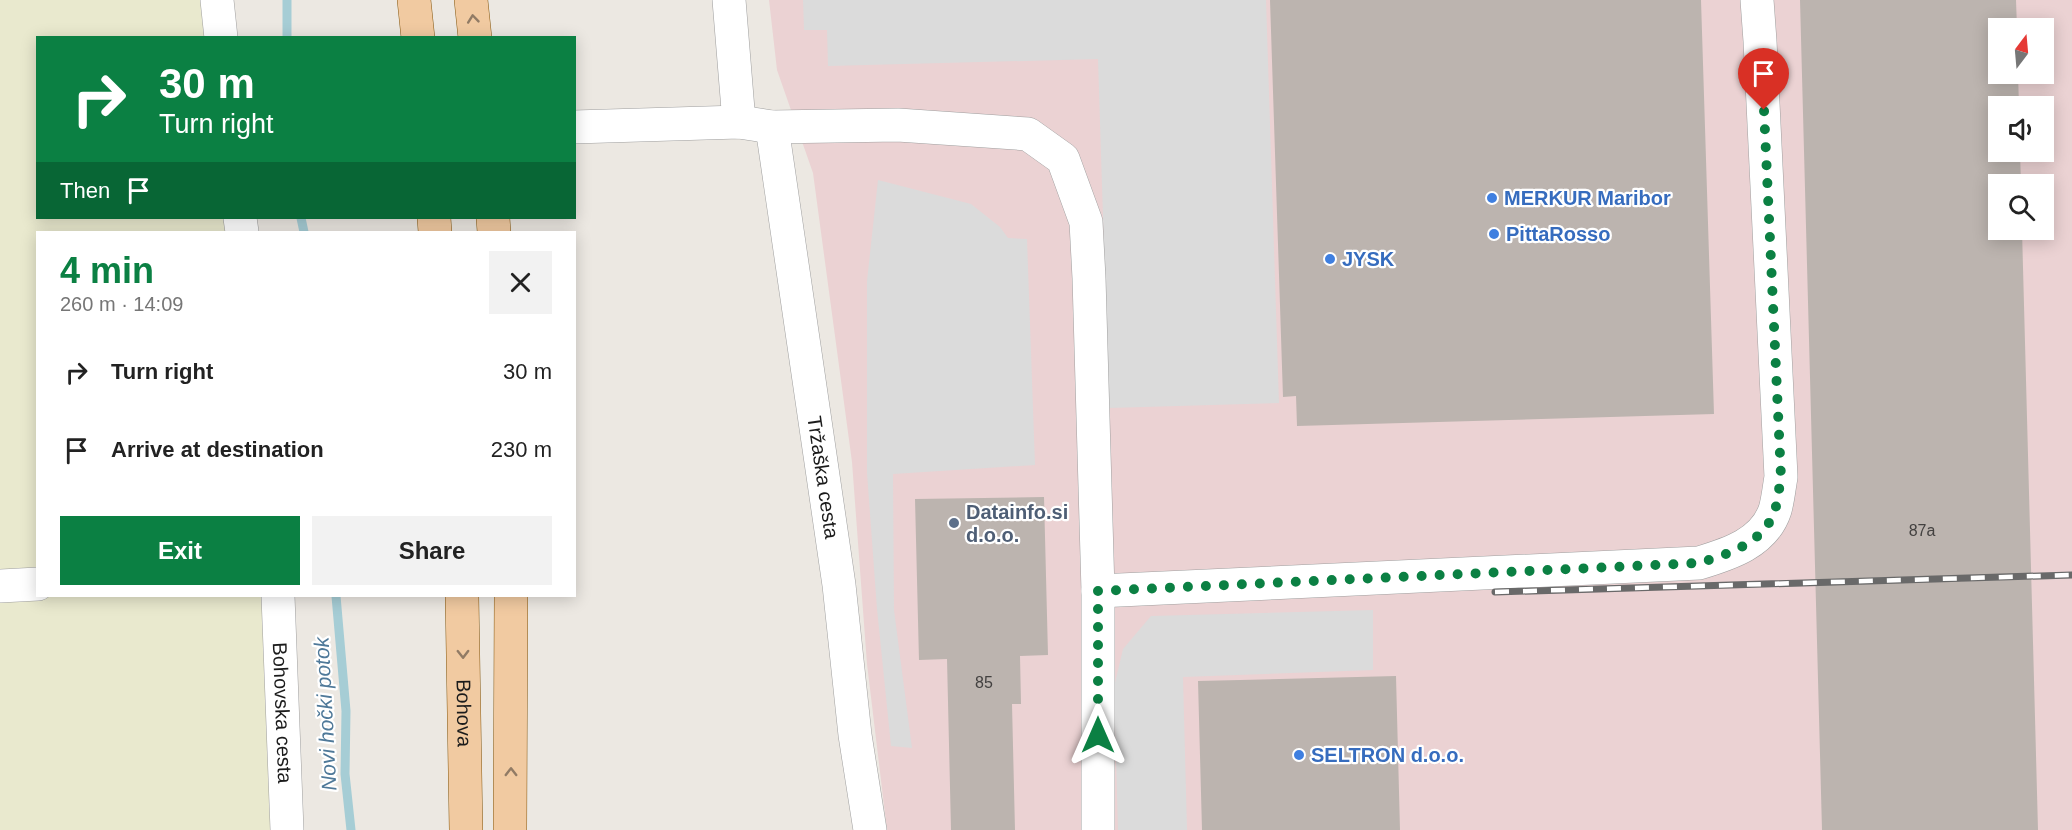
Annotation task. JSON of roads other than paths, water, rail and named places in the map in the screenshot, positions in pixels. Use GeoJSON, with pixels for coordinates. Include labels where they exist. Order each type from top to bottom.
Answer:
{"type":"FeatureCollection","features":[{"type":"Feature","properties":{"kind":"main road"},"geometry":{"type":"LineString","coordinates":[[414,0],[418,36]]}},
{"type":"Feature","properties":{"kind":"main road"},"geometry":{"type":"LineString","coordinates":[[471,0],[476,36]]}},
{"type":"Feature","properties":{"kind":"main road","name":"Bohova"},"geometry":{"type":"LineString","coordinates":[[462,597],[466,830]]}},
{"type":"Feature","properties":{"kind":"main road"},"geometry":{"type":"LineString","coordinates":[[510,830],[511,597]]}},
{"type":"Feature","properties":{"kind":"street"},"geometry":{"type":"LineString","coordinates":[[217,0],[221,36]]}},
{"type":"Feature","properties":{"kind":"street"},"geometry":{"type":"LineString","coordinates":[[729,0],[739,122]]}},
{"type":"Feature","properties":{"kind":"street"},"geometry":{"type":"LineString","coordinates":[[1098,591],[1699,563],[1729,554],[1750,543],[1774,512],[1781,477],[1757,0]]}},
{"type":"Feature","properties":{"kind":"street"},"geometry":{"type":"LineString","coordinates":[[576,128],[739,122],[772,127],[898,126],[1028,134],[1063,159],[1086,222],[1098,591],[1098,830]]}},
{"type":"Feature","properties":{"kind":"street","name":"Tržaška cesta"},"geometry":{"type":"LineString","coordinates":[[772,127],[837,573],[855,735],[870,830]]}},
{"type":"Feature","properties":{"kind":"street"},"geometry":{"type":"LineString","coordinates":[[0,586],[36,584]]}},
{"type":"Feature","properties":{"kind":"street","name":"Bohovska cesta"},"geometry":{"type":"LineString","coordinates":[[278,597],[287,830]]}},
{"type":"Feature","properties":{"kind":"waterway","name":"Novi hočki potok"},"geometry":{"type":"LineString","coordinates":[[287,0],[287,36]]}},
{"type":"Feature","properties":{"kind":"waterway","name":"Novi hočki potok"},"geometry":{"type":"LineString","coordinates":[[301,219],[304,231]]}},
{"type":"Feature","properties":{"kind":"waterway","name":"Novi hočki potok"},"geometry":{"type":"LineString","coordinates":[[336,597],[346,711],[345,774],[351,830]]}},
{"type":"Feature","properties":{"kind":"railway"},"geometry":{"type":"LineString","coordinates":[[1495,592],[2072,575]]}},
{"type":"Feature","properties":{"kind":"place","name":"MERKUR Maribor"},"geometry":{"type":"Point","coordinates":[1492,198]}},
{"type":"Feature","properties":{"kind":"place","name":"PittaRosso"},"geometry":{"type":"Point","coordinates":[1494,234]}},
{"type":"Feature","properties":{"kind":"place","name":"JYSK"},"geometry":{"type":"Point","coordinates":[1330,259]}},
{"type":"Feature","properties":{"kind":"place","name":"Datainfo.si d.o.o."},"geometry":{"type":"Point","coordinates":[954,523]}},
{"type":"Feature","properties":{"kind":"place","name":"SELTRON d.o.o."},"geometry":{"type":"Point","coordinates":[1299,755]}}]}
